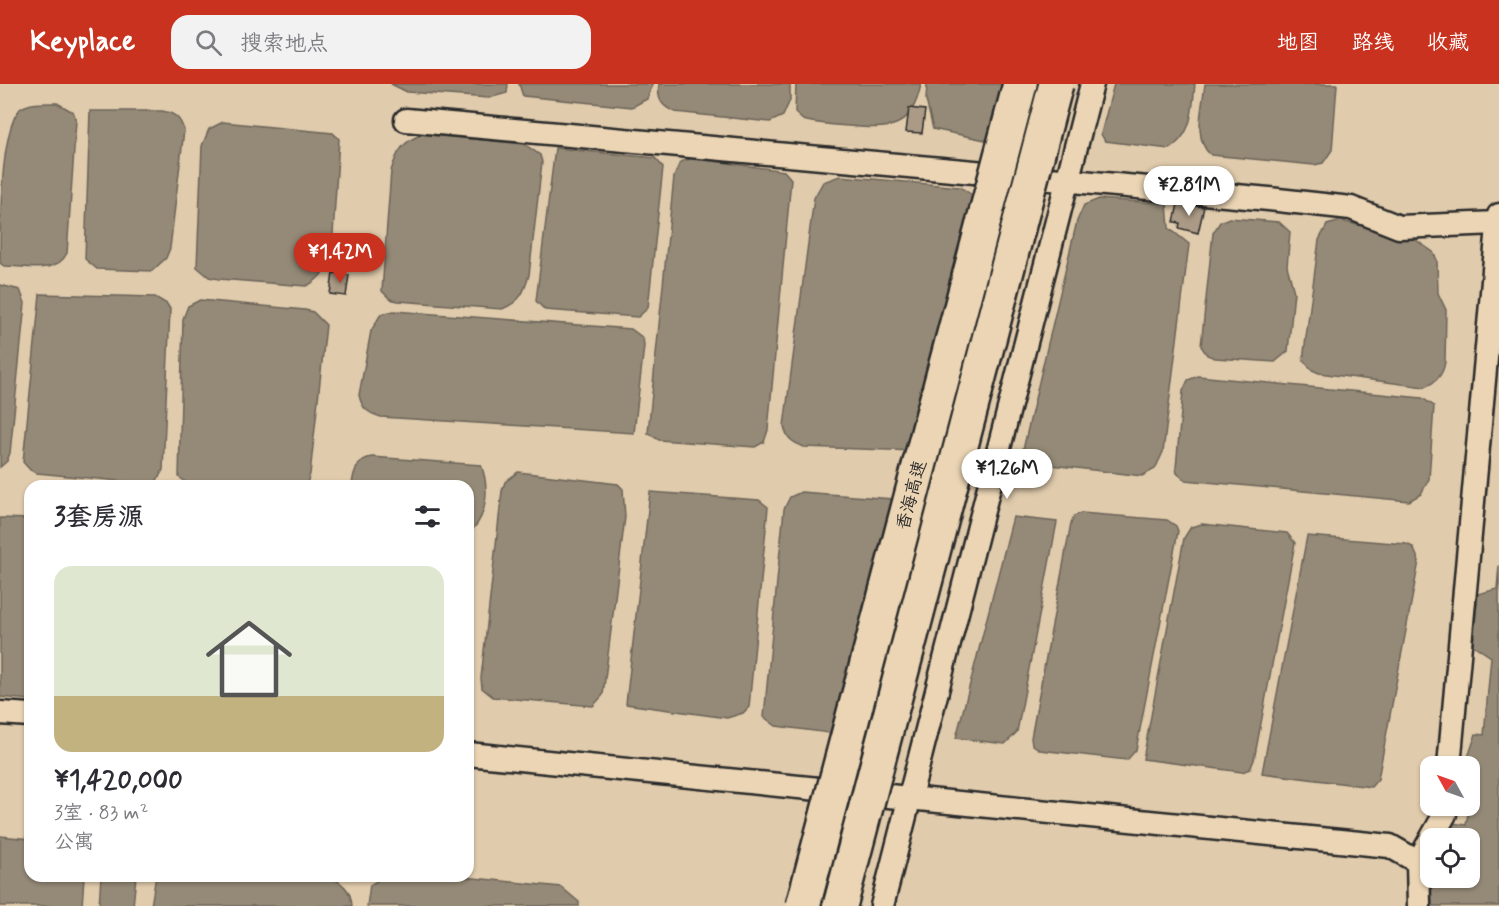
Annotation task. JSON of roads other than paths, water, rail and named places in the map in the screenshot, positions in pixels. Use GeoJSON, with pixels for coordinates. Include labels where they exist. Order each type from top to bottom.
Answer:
{"type":"FeatureCollection","features":[{"type":"Feature","properties":{"kind":"highway","name":"香海高速"},"geometry":{"type":"LineString","coordinates":[[803,906],[1020,84]]}},
{"type":"Feature","properties":{"kind":"highway","name":"香海高速"},"geometry":{"type":"LineString","coordinates":[[840,906],[1056,84]]}},
{"type":"Feature","properties":{"kind":"street"},"geometry":{"type":"LineString","coordinates":[[882,906],[1092,84]]}},
{"type":"Feature","properties":{"kind":"street"},"geometry":{"type":"LineString","coordinates":[[406,120],[1351,208],[1399,227],[1499,219],[1450,756]]}},
{"type":"Feature","properties":{"kind":"street"},"geometry":{"type":"LineString","coordinates":[[0,713],[24,715]]}},
{"type":"Feature","properties":{"kind":"street"},"geometry":{"type":"LineString","coordinates":[[474,755],[1390,846],[1418,862]]}},
{"type":"Feature","properties":{"kind":"street"},"geometry":{"type":"LineString","coordinates":[[1419,906],[1418,862],[1444,816]]}}]}
